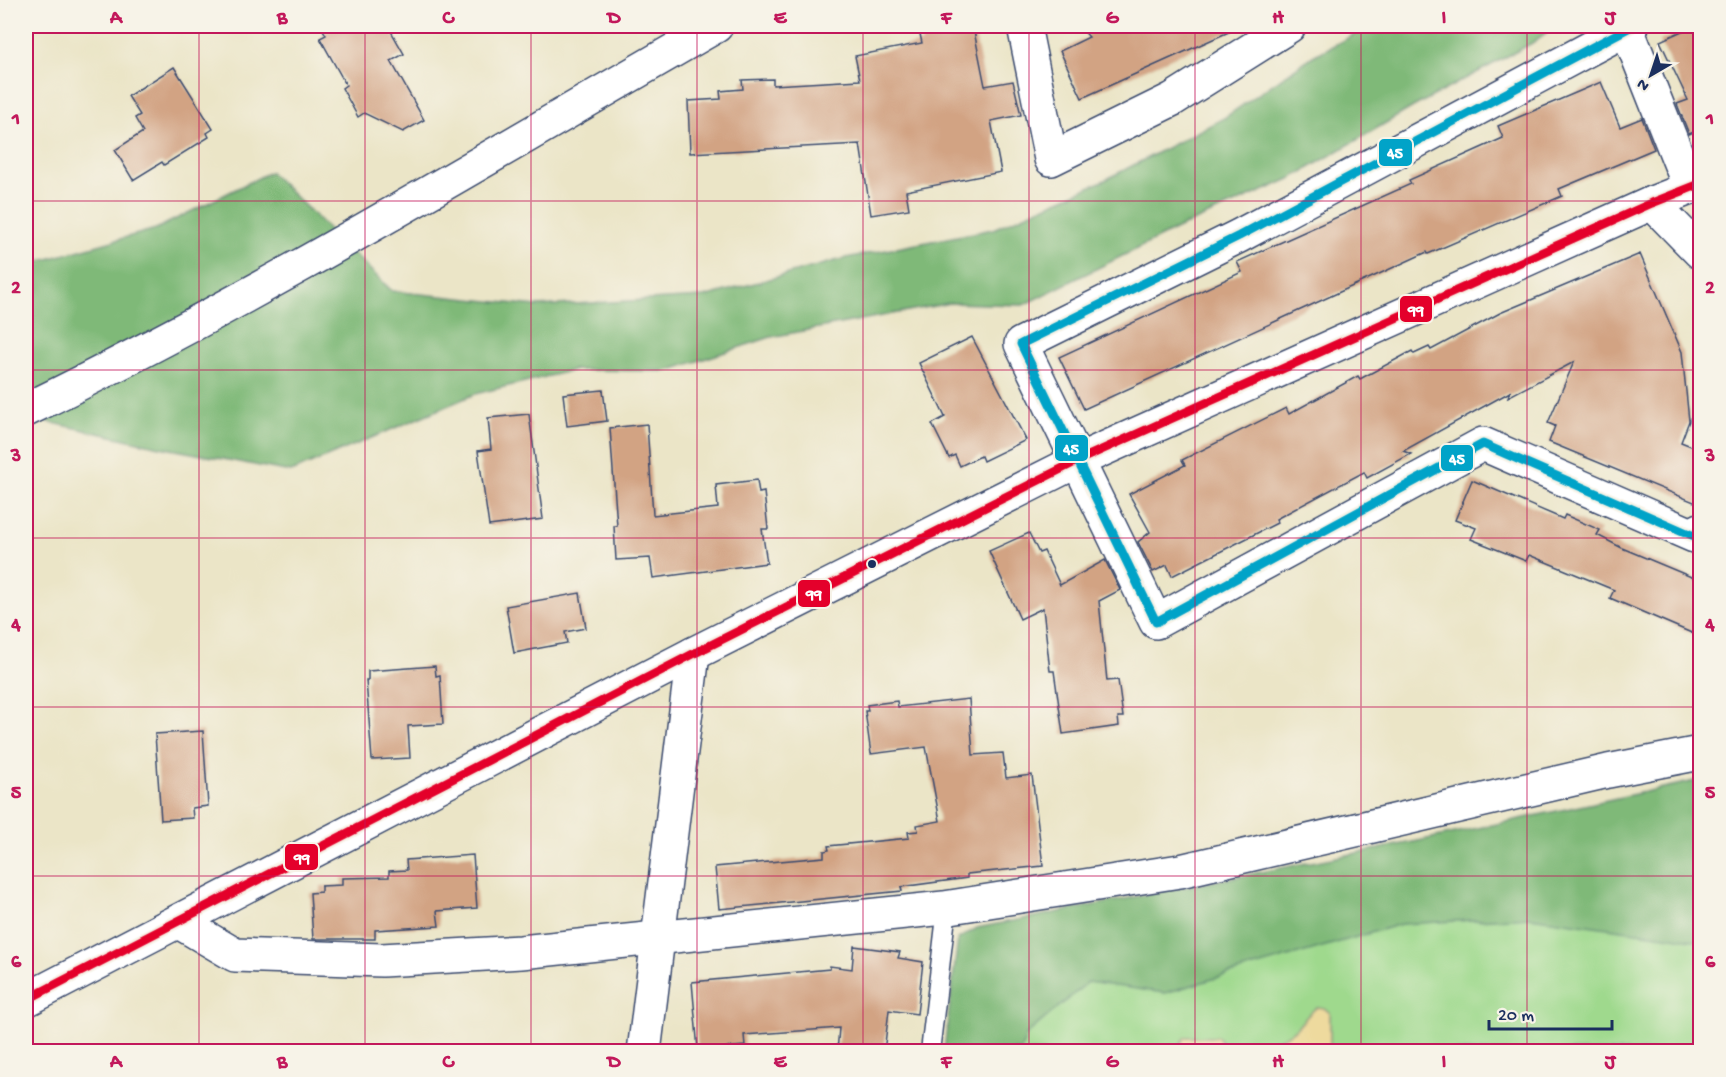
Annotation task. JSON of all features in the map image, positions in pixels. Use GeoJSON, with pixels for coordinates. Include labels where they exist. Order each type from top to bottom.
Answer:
{"type":"FeatureCollection","features":[{"type":"Feature","properties":{"kind":"street"},"geometry":{"type":"LineString","coordinates":[[26,410],[84,381],[395,212],[716,26]]}},
{"type":"Feature","properties":{"kind":"street"},"geometry":{"type":"LineString","coordinates":[[1024,26],[1051,159],[1173,99],[1289,26]]}},
{"type":"Feature","properties":{"kind":"street"},"geometry":{"type":"LineString","coordinates":[[26,1000],[693,654],[1079,460],[1695,186],[1629,27],[1239,236],[1021,344],[1079,460],[1156,622],[1483,444],[1694,536],[1701,530]]}},
{"type":"Feature","properties":{"kind":"street"},"geometry":{"type":"LineString","coordinates":[[1652,204],[1701,252]]}},
{"type":"Feature","properties":{"kind":"street"},"geometry":{"type":"LineString","coordinates":[[644,1052],[693,654]]}},
{"type":"Feature","properties":{"kind":"street"},"geometry":{"type":"LineString","coordinates":[[179,922],[235,956],[382,960],[521,952],[947,908],[1180,871],[1608,771],[1701,753]]}},
{"type":"Feature","properties":{"kind":"lane"},"geometry":{"type":"LineString","coordinates":[[930,1052],[947,908]]}},
{"type":"Feature","properties":{"kind":"green space"},"geometry":{"type":"Polygon","coordinates":[[[1371,26],[1555,26],[1532,43],[1413,107],[1292,178],[1179,228],[1023,305],[950,303],[771,337],[667,371],[574,370],[475,394],[291,472],[160,447],[26,417],[26,265],[156,229],[270,172],[392,291],[537,306],[704,297],[846,258],[993,229],[1105,180],[1224,118],[1313,56],[1371,26]]]}},
{"type":"Feature","properties":{"kind":"green space"},"geometry":{"type":"Polygon","coordinates":[[[1700,780],[1700,941],[1530,917],[1401,924],[1165,993],[1088,982],[1027,1034],[1020,1051],[944,1051],[958,939],[977,928],[1418,841],[1700,780]]]}},
{"type":"Feature","properties":{"kind":"green space"},"geometry":{"type":"Polygon","coordinates":[[[1700,836],[1700,1051],[984,1052],[1006,966],[1700,836]]]}},
{"type":"Feature","properties":{"kind":"sand"},"geometry":{"type":"Polygon","coordinates":[[[1317,1007],[1324,1008],[1330,1013],[1330,1051],[1230,1051],[1242,1045],[1271,1041],[1285,1036],[1317,1007]]]}},
{"type":"Feature","properties":{"kind":"sand"},"geometry":{"type":"Polygon","coordinates":[[[1185,1037],[1218,1037],[1226,1051],[1179,1051],[1180,1044],[1185,1037]]]}},
{"type":"Feature","properties":{"kind":"building"},"geometry":{"type":"Polygon","coordinates":[[[321,26],[388,26],[404,54],[391,61],[424,120],[403,132],[364,113],[358,117],[342,88],[346,85],[320,38],[326,35],[321,26]]]}},
{"type":"Feature","properties":{"kind":"building"},"geometry":{"type":"Polygon","coordinates":[[[973,26],[985,86],[1013,81],[1021,115],[991,121],[1001,172],[906,191],[909,209],[871,215],[860,144],[690,153],[688,101],[721,99],[720,91],[743,89],[742,80],[773,79],[773,85],[860,80],[855,56],[922,43],[920,34],[973,26]]]}},
{"type":"Feature","properties":{"kind":"building"},"geometry":{"type":"Polygon","coordinates":[[[1079,26],[1242,26],[1082,98],[1060,51],[1089,37],[1079,26]]]}},
{"type":"Feature","properties":{"kind":"building"},"geometry":{"type":"Polygon","coordinates":[[[1693,26],[1701,26],[1701,129],[1689,134],[1677,104],[1688,100],[1660,41],[1693,26]]]}},
{"type":"Feature","properties":{"kind":"building"},"geometry":{"type":"Polygon","coordinates":[[[174,67],[213,129],[207,133],[209,137],[164,165],[162,162],[133,180],[115,150],[143,132],[135,118],[140,115],[128,96],[174,67]]]}},
{"type":"Feature","properties":{"kind":"building"},"geometry":{"type":"Polygon","coordinates":[[[1601,82],[1620,127],[1642,118],[1654,149],[1559,189],[1562,196],[1428,254],[1427,252],[1084,409],[1059,357],[1242,272],[1237,262],[1411,184],[1409,180],[1503,138],[1498,126],[1601,82]]]}},
{"type":"Feature","properties":{"kind":"building"},"geometry":{"type":"Polygon","coordinates":[[[1640,254],[1682,352],[1689,421],[1681,442],[1701,450],[1701,505],[1549,442],[1555,426],[1548,423],[1574,362],[1508,397],[1510,392],[1403,451],[1411,454],[1367,478],[1364,472],[1276,519],[1277,523],[1172,576],[1167,565],[1153,572],[1138,542],[1150,532],[1129,494],[1185,465],[1182,460],[1286,408],[1289,414],[1358,376],[1360,379],[1412,351],[1414,354],[1429,347],[1431,350],[1500,313],[1640,254]]]}},
{"type":"Feature","properties":{"kind":"building"},"geometry":{"type":"Polygon","coordinates":[[[972,337],[1026,440],[983,461],[981,456],[960,466],[955,455],[949,458],[932,424],[945,417],[919,363],[972,337]]]}},
{"type":"Feature","properties":{"kind":"building"},"geometry":{"type":"Polygon","coordinates":[[[603,390],[607,421],[567,426],[563,394],[603,390]]]}},
{"type":"Feature","properties":{"kind":"building"},"geometry":{"type":"Polygon","coordinates":[[[529,414],[543,519],[489,526],[478,451],[491,449],[488,418],[529,414]]]}},
{"type":"Feature","properties":{"kind":"building"},"geometry":{"type":"Polygon","coordinates":[[[647,424],[653,515],[718,508],[716,485],[757,480],[759,493],[764,492],[768,529],[762,529],[767,563],[653,578],[650,558],[616,560],[614,526],[617,526],[610,428],[647,424]]]}},
{"type":"Feature","properties":{"kind":"building"},"geometry":{"type":"Polygon","coordinates":[[[1472,480],[1563,519],[1565,515],[1600,530],[1597,535],[1622,548],[1701,581],[1701,637],[1610,598],[1614,590],[1529,555],[1526,561],[1471,539],[1476,528],[1455,520],[1472,480]]]}},
{"type":"Feature","properties":{"kind":"building"},"geometry":{"type":"Polygon","coordinates":[[[1029,533],[1039,553],[1044,551],[1060,585],[1105,560],[1120,590],[1099,601],[1107,681],[1118,680],[1123,717],[1118,717],[1119,726],[1063,734],[1054,671],[1050,671],[1043,608],[1020,619],[989,551],[1029,533]]]}},
{"type":"Feature","properties":{"kind":"building"},"geometry":{"type":"Polygon","coordinates":[[[580,593],[586,628],[565,632],[567,643],[514,653],[506,606],[580,593]]]}},
{"type":"Feature","properties":{"kind":"building"},"geometry":{"type":"Polygon","coordinates":[[[435,666],[436,676],[440,675],[443,724],[408,726],[410,758],[372,760],[366,680],[368,680],[368,671],[435,666]]]}},
{"type":"Feature","properties":{"kind":"building"},"geometry":{"type":"Polygon","coordinates":[[[969,699],[973,755],[1003,753],[1006,778],[1032,775],[1043,866],[967,874],[967,878],[901,887],[902,891],[719,909],[715,867],[824,857],[824,851],[829,850],[828,846],[909,838],[908,832],[918,831],[917,825],[940,821],[926,747],[871,754],[865,711],[868,711],[867,705],[897,701],[898,707],[969,699]]]}},
{"type":"Feature","properties":{"kind":"building"},"geometry":{"type":"Polygon","coordinates":[[[203,731],[208,806],[192,808],[193,818],[161,820],[155,734],[203,731]]]}},
{"type":"Feature","properties":{"kind":"building"},"geometry":{"type":"Polygon","coordinates":[[[473,855],[477,908],[437,911],[439,926],[375,930],[375,939],[313,939],[310,893],[321,892],[321,886],[342,885],[342,878],[389,877],[389,871],[407,870],[406,860],[473,855]]]}},
{"type":"Feature","properties":{"kind":"building"},"geometry":{"type":"Polygon","coordinates":[[[854,946],[900,952],[898,958],[923,962],[917,1014],[889,1010],[884,1052],[837,1052],[839,1028],[744,1035],[745,1046],[698,1050],[692,982],[830,969],[830,966],[852,969],[854,946]]]}},
{"type":"Feature","properties":{"kind":"transit line","name":"45"},"geometry":{"type":"LineString","coordinates":[[1632,26],[1239,236],[1021,344],[1156,622],[1483,444],[1694,536],[1700,530]]}},
{"type":"Feature","properties":{"kind":"transit line","name":"99"},"geometry":{"type":"LineString","coordinates":[[26,1000],[693,654],[1079,460],[1652,203],[1700,184]]}}]}
